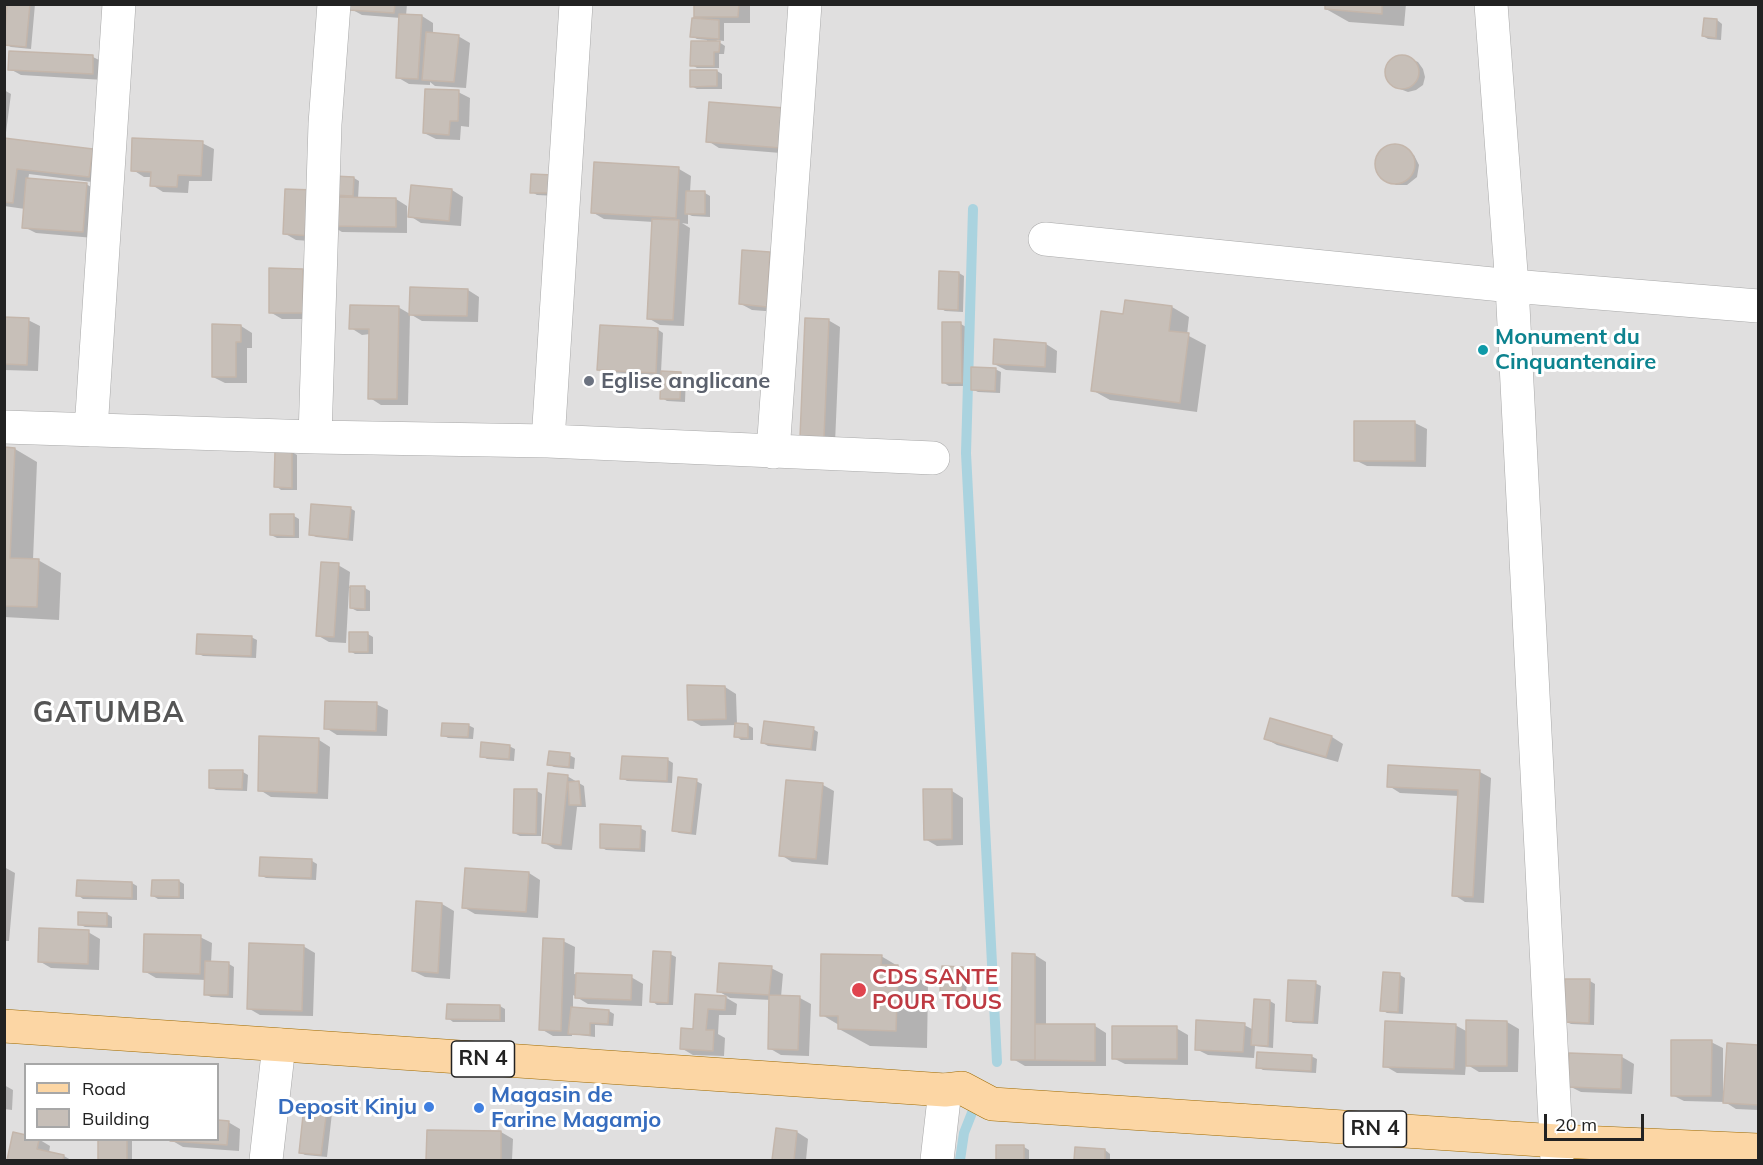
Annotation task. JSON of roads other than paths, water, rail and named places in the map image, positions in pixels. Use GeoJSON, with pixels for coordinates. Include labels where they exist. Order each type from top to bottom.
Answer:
{"type":"FeatureCollection","features":[{"type":"Feature","properties":{"kind":"main road","name":"RN 4"},"geometry":{"type":"LineString","coordinates":[[4,1026],[945,1090],[962,1088],[992,1104],[1557,1151],[1758,1150]]}},
{"type":"Feature","properties":{"kind":"street"},"geometry":{"type":"LineString","coordinates":[[91,430],[119,4]]}},
{"type":"Feature","properties":{"kind":"street"},"geometry":{"type":"LineString","coordinates":[[315,437],[325,124],[334,4]]}},
{"type":"Feature","properties":{"kind":"street"},"geometry":{"type":"LineString","coordinates":[[548,441],[576,4]]}},
{"type":"Feature","properties":{"kind":"street"},"geometry":{"type":"LineString","coordinates":[[773,452],[805,4]]}},
{"type":"Feature","properties":{"kind":"street"},"geometry":{"type":"LineString","coordinates":[[1491,4],[1512,286],[1557,1151]]}},
{"type":"Feature","properties":{"kind":"street"},"geometry":{"type":"LineString","coordinates":[[1045,239],[1512,286],[1758,306]]}},
{"type":"Feature","properties":{"kind":"street"},"geometry":{"type":"LineString","coordinates":[[4,427],[315,437],[548,441],[933,458]]}},
{"type":"Feature","properties":{"kind":"street"},"geometry":{"type":"LineString","coordinates":[[266,1161],[279,1045]]}},
{"type":"Feature","properties":{"kind":"street"},"geometry":{"type":"LineString","coordinates":[[937,1161],[945,1090]]}},
{"type":"Feature","properties":{"kind":"waterway"},"geometry":{"type":"LineString","coordinates":[[973,209],[966,453],[997,1062]]}},
{"type":"Feature","properties":{"kind":"waterway"},"geometry":{"type":"LineString","coordinates":[[960,1160],[964,1133],[977,1100]]}},
{"type":"Feature","properties":{"kind":"place","name":"Monument du Cinquantenaire"},"geometry":{"type":"Point","coordinates":[1483,350]}},
{"type":"Feature","properties":{"kind":"place","name":"Eglise anglicane"},"geometry":{"type":"Point","coordinates":[589,381]}},
{"type":"Feature","properties":{"kind":"place","name":"CDS SANTE POUR TOUS"},"geometry":{"type":"Point","coordinates":[859,990]}},
{"type":"Feature","properties":{"kind":"place","name":"Deposit Kinju"},"geometry":{"type":"Point","coordinates":[429,1107]}},
{"type":"Feature","properties":{"kind":"place","name":"Magasin de Farine Magamjo"},"geometry":{"type":"Point","coordinates":[479,1108]}},
{"type":"Feature","properties":{"kind":"district","name":"GATUMBA"},"geometry":{"type":"Point","coordinates":[109,714]}}]}
